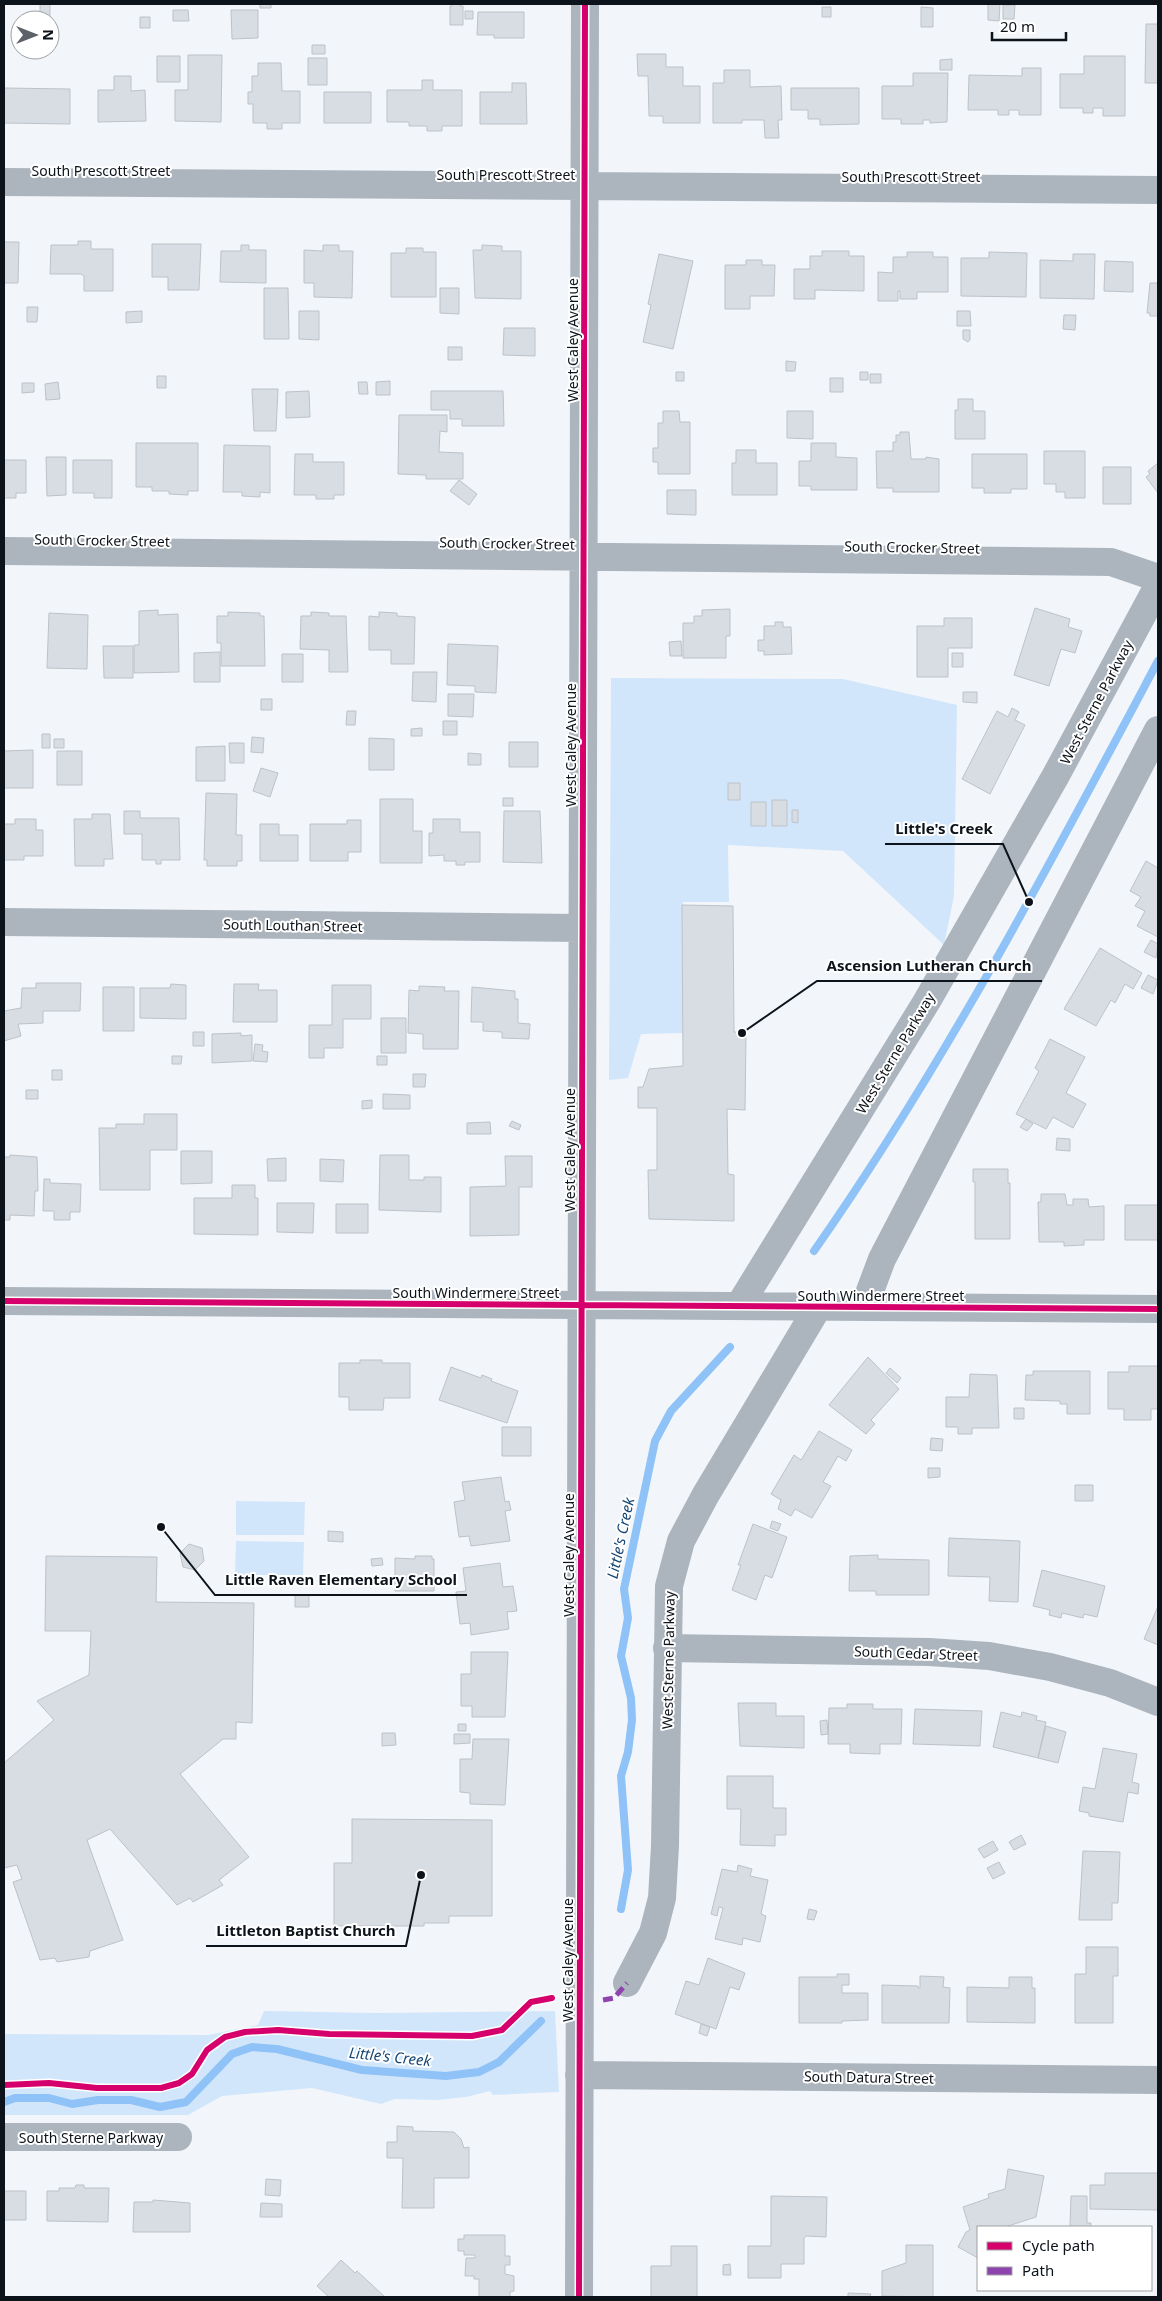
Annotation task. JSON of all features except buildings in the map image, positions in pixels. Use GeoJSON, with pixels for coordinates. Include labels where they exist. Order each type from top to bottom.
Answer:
{"type":"FeatureCollection","features":[{"type":"Feature","properties":{"kind":"street","name":"West Caley Avenue"},"geometry":{"type":"LineString","coordinates":[[579,2297],[585,4]]}},
{"type":"Feature","properties":{"kind":"street","name":"South Prescott Street"},"geometry":{"type":"LineString","coordinates":[[4,182],[1158,190]]}},
{"type":"Feature","properties":{"kind":"street","name":"South Crocker Street"},"geometry":{"type":"LineString","coordinates":[[4,551],[1111,562],[1158,578]]}},
{"type":"Feature","properties":{"kind":"street","name":"West Sterne Parkway"},"geometry":{"type":"LineString","coordinates":[[739,1306],[927,1001],[1055,777],[1158,586]]}},
{"type":"Feature","properties":{"kind":"street"},"geometry":{"type":"LineString","coordinates":[[864,1307],[882,1259],[1158,730]]}},
{"type":"Feature","properties":{"kind":"street","name":"South Louthan Street"},"geometry":{"type":"LineString","coordinates":[[4,922],[582,928]]}},
{"type":"Feature","properties":{"kind":"street","name":"South Windermere Street"},"geometry":{"type":"LineString","coordinates":[[4,1301],[1158,1309]]}},
{"type":"Feature","properties":{"kind":"street","name":"West Sterne Parkway"},"geometry":{"type":"LineString","coordinates":[[627,1983],[653,1934],[662,1898],[665,1846],[670,1586],[681,1541],[705,1496],[818,1307]]}},
{"type":"Feature","properties":{"kind":"street","name":"South Cedar Street"},"geometry":{"type":"LineString","coordinates":[[668,1648],[929,1652],[988,1656],[1050,1667],[1110,1684],[1158,1702]]}},
{"type":"Feature","properties":{"kind":"street","name":"South Datura Street"},"geometry":{"type":"LineString","coordinates":[[580,2075],[1158,2080]]}},
{"type":"Feature","properties":{"kind":"street","name":"South Sterne Parkway"},"geometry":{"type":"LineString","coordinates":[[4,2137],[178,2137]]}},
{"type":"Feature","properties":{"kind":"shaded area"},"geometry":{"type":"Polygon","coordinates":[[[611,678],[843,679],[957,705],[954,896],[944,945],[843,851],[728,845],[729,902],[683,902],[684,1033],[641,1034],[628,1078],[609,1080],[611,678]]]}},
{"type":"Feature","properties":{"kind":"shaded area"},"geometry":{"type":"Polygon","coordinates":[[[236,1501],[305,1502],[304,1535],[236,1535],[236,1501]]]}},
{"type":"Feature","properties":{"kind":"shaded area"},"geometry":{"type":"Polygon","coordinates":[[[236,1541],[304,1542],[303,1575],[235,1575],[236,1541]]]}},
{"type":"Feature","properties":{"kind":"shaded area"},"geometry":{"type":"Polygon","coordinates":[[[264,2011],[377,2013],[555,2011],[559,2092],[493,2095],[490,2091],[466,2097],[438,2100],[395,2099],[381,2104],[312,2088],[222,2096],[188,2115],[4,2115],[4,2034],[208,2035],[258,2025],[264,2011]]]}},
{"type":"Feature","properties":{"kind":"waterway","name":"Little's Creek"},"geometry":{"type":"LineString","coordinates":[[814,1251],[862,1180],[952,1035],[1037,887],[1158,661]]}},
{"type":"Feature","properties":{"kind":"waterway","name":"Little's Creek"},"geometry":{"type":"LineString","coordinates":[[621,1909],[628,1870],[621,1776],[628,1752],[632,1720],[631,1698],[621,1656],[628,1618],[624,1589],[655,1441],[671,1411],[730,1347]]}},
{"type":"Feature","properties":{"kind":"waterway","name":"Little's Creek"},"geometry":{"type":"LineString","coordinates":[[4,2102],[15,2098],[49,2098],[72,2104],[98,2100],[131,2100],[160,2107],[186,2102],[232,2054],[252,2047],[277,2049],[362,2070],[446,2076],[479,2072],[499,2062],[541,2021]]}},
{"type":"Feature","properties":{"kind":"marked path"},"geometry":{"type":"LineString","coordinates":[[603,2000],[614,1998],[627,1983]]}},
{"type":"Feature","properties":{"kind":"cycle path"},"geometry":{"type":"LineString","coordinates":[[579,2297],[585,4]]}},
{"type":"Feature","properties":{"kind":"cycle path"},"geometry":{"type":"LineString","coordinates":[[4,1301],[1158,1309]]}},
{"type":"Feature","properties":{"kind":"cycle path"},"geometry":{"type":"LineString","coordinates":[[4,2085],[49,2083],[97,2088],[161,2088],[179,2083],[192,2074],[207,2050],[225,2037],[245,2032],[278,2030],[329,2034],[472,2036],[502,2030],[531,2002],[552,1998]]}},
{"type":"Feature","properties":{"kind":"place","name":"Little's Creek"},"geometry":{"type":"Point","coordinates":[1029,902]}},
{"type":"Feature","properties":{"kind":"place","name":"Ascension Lutheran Church"},"geometry":{"type":"Point","coordinates":[742,1033]}},
{"type":"Feature","properties":{"kind":"place","name":"Little Raven Elementary School"},"geometry":{"type":"Point","coordinates":[161,1527]}},
{"type":"Feature","properties":{"kind":"place","name":"Littleton Baptist Church"},"geometry":{"type":"Point","coordinates":[421,1875]}}]}
